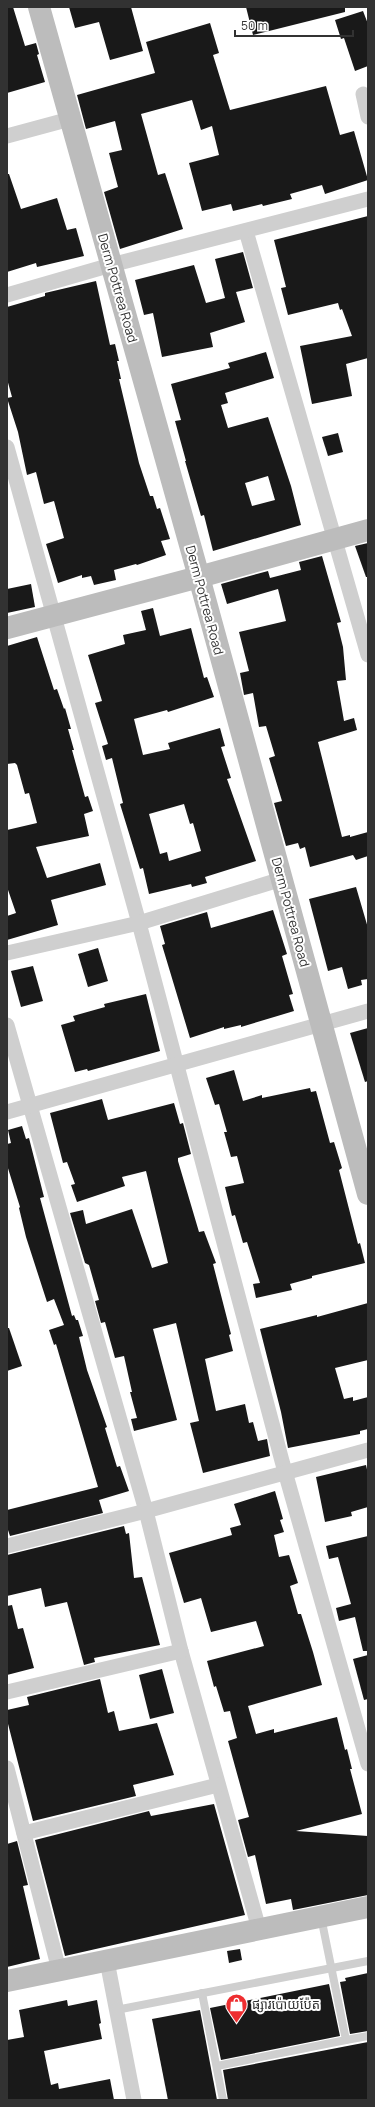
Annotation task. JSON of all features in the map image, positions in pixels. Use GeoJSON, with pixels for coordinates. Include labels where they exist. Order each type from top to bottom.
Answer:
{"type":"FeatureCollection","features":[{"type":"Feature","properties":{"kind":"street","name":"Derm Pottrea Road"},"geometry":{"type":"LineString","coordinates":[[39,7],[199,577],[368,1194]]}},
{"type":"Feature","properties":{"kind":"street"},"geometry":{"type":"LineString","coordinates":[[363,94],[368,117]]}},
{"type":"Feature","properties":{"kind":"street"},"geometry":{"type":"LineString","coordinates":[[7,136],[70,119]]}},
{"type":"Feature","properties":{"kind":"street"},"geometry":{"type":"LineString","coordinates":[[7,295],[111,265],[368,199]]}},
{"type":"Feature","properties":{"kind":"street"},"geometry":{"type":"LineString","coordinates":[[246,231],[336,539],[368,655]]}},
{"type":"Feature","properties":{"kind":"street"},"geometry":{"type":"LineString","coordinates":[[7,447],[177,1065],[286,1472],[368,1764]]}},
{"type":"Feature","properties":{"kind":"street"},"geometry":{"type":"LineString","coordinates":[[7,628],[368,530]]}},
{"type":"Feature","properties":{"kind":"street"},"geometry":{"type":"LineString","coordinates":[[7,953],[138,923],[282,879]]}},
{"type":"Feature","properties":{"kind":"street"},"geometry":{"type":"LineString","coordinates":[[7,1112],[368,1011]]}},
{"type":"Feature","properties":{"kind":"street"},"geometry":{"type":"LineString","coordinates":[[7,1025],[146,1511],[181,1651],[259,1929]]}},
{"type":"Feature","properties":{"kind":"street"},"geometry":{"type":"LineString","coordinates":[[7,1546],[146,1511],[368,1450]]}},
{"type":"Feature","properties":{"kind":"street"},"geometry":{"type":"LineString","coordinates":[[7,1692],[181,1651]]}},
{"type":"Feature","properties":{"kind":"street"},"geometry":{"type":"LineString","coordinates":[[7,1768],[59,1970]]}},
{"type":"Feature","properties":{"kind":"street"},"geometry":{"type":"LineString","coordinates":[[24,1833],[218,1785]]}},
{"type":"Feature","properties":{"kind":"street"},"geometry":{"type":"LineString","coordinates":[[7,1982],[368,1907]]}},
{"type":"Feature","properties":{"kind":"street"},"geometry":{"type":"LineString","coordinates":[[107,1961],[134,2100]]}},
{"type":"Feature","properties":{"kind":"lane"},"geometry":{"type":"LineString","coordinates":[[320,1916],[346,2040]]}},
{"type":"Feature","properties":{"kind":"lane"},"geometry":{"type":"LineString","coordinates":[[116,2010],[368,1961]]}},
{"type":"Feature","properties":{"kind":"lane"},"geometry":{"type":"LineString","coordinates":[[202,1993],[223,2100]]}},
{"type":"Feature","properties":{"kind":"lane"},"geometry":{"type":"LineString","coordinates":[[217,2066],[368,2036]]}},
{"type":"Feature","properties":{"kind":"building"},"geometry":{"type":"Polygon","coordinates":[[[7,7],[13,7],[25,46],[36,43],[39,54],[37,55],[45,82],[7,93],[7,7]]]}},
{"type":"Feature","properties":{"kind":"building"},"geometry":{"type":"Polygon","coordinates":[[[69,7],[131,7],[143,51],[110,60],[99,22],[75,28],[69,7]]]}},
{"type":"Feature","properties":{"kind":"building"},"geometry":{"type":"Polygon","coordinates":[[[246,7],[345,7],[345,12],[253,35],[246,7]]]}},
{"type":"Feature","properties":{"kind":"building"},"geometry":{"type":"Polygon","coordinates":[[[363,11],[368,24],[368,66],[355,71],[344,38],[341,39],[335,20],[363,11]]]}},
{"type":"Feature","properties":{"kind":"building"},"geometry":{"type":"Polygon","coordinates":[[[210,23],[219,53],[213,55],[230,110],[326,86],[340,135],[354,131],[368,180],[325,194],[322,185],[290,194],[292,199],[263,206],[262,204],[233,211],[231,204],[202,211],[189,163],[219,155],[212,126],[201,130],[192,100],[141,114],[158,175],[165,173],[183,229],[120,249],[104,192],[118,187],[109,153],[122,150],[115,121],[86,129],[77,95],[155,73],[146,42],[210,23]]]}},
{"type":"Feature","properties":{"kind":"building"},"geometry":{"type":"Polygon","coordinates":[[[7,174],[9,174],[21,209],[57,198],[67,230],[76,228],[84,256],[37,267],[36,263],[7,272],[7,174]]]}},
{"type":"Feature","properties":{"kind":"building"},"geometry":{"type":"Polygon","coordinates":[[[368,216],[368,358],[346,364],[352,396],[312,404],[300,346],[352,336],[342,309],[340,310],[338,303],[288,315],[281,288],[286,287],[274,240],[368,216]]]}},
{"type":"Feature","properties":{"kind":"building"},"geometry":{"type":"Polygon","coordinates":[[[243,252],[253,288],[236,292],[245,322],[210,333],[213,347],[162,357],[153,313],[144,315],[135,280],[194,265],[206,303],[225,298],[215,259],[243,252]]]}},
{"type":"Feature","properties":{"kind":"building"},"geometry":{"type":"Polygon","coordinates":[[[96,281],[110,345],[115,344],[119,361],[117,361],[121,379],[119,379],[139,463],[150,496],[153,496],[157,509],[160,508],[170,539],[161,541],[166,555],[137,565],[114,570],[116,580],[94,585],[91,576],[82,578],[82,575],[58,583],[46,544],[64,538],[54,501],[44,504],[36,472],[27,475],[18,432],[7,398],[12,397],[7,379],[7,307],[45,296],[45,293],[96,281]]]}},
{"type":"Feature","properties":{"kind":"building"},"geometry":{"type":"Polygon","coordinates":[[[266,352],[274,378],[225,393],[228,403],[221,405],[228,428],[268,417],[291,486],[301,525],[213,551],[204,515],[201,516],[185,461],[175,421],[181,420],[171,384],[230,368],[228,363],[266,352]],[[268,476],[245,483],[252,506],[275,500],[268,476]]]}},
{"type":"Feature","properties":{"kind":"building"},"geometry":{"type":"Polygon","coordinates":[[[338,433],[343,452],[328,456],[322,437],[338,433]]]}},
{"type":"Feature","properties":{"kind":"building"},"geometry":{"type":"Polygon","coordinates":[[[368,543],[368,577],[366,577],[355,546],[368,543]]]}},
{"type":"Feature","properties":{"kind":"building"},"geometry":{"type":"Polygon","coordinates":[[[322,556],[341,622],[337,623],[343,647],[346,680],[337,681],[344,721],[354,718],[357,730],[318,742],[342,837],[350,835],[350,837],[368,832],[368,856],[356,860],[353,855],[310,867],[305,847],[300,849],[298,843],[286,846],[274,803],[282,801],[269,758],[275,756],[266,726],[259,727],[253,693],[244,695],[240,673],[249,671],[239,632],[286,621],[278,589],[227,604],[221,584],[268,571],[270,578],[301,570],[299,562],[322,556]]]}},
{"type":"Feature","properties":{"kind":"building"},"geometry":{"type":"Polygon","coordinates":[[[31,584],[35,607],[7,613],[7,589],[31,584]]]}},
{"type":"Feature","properties":{"kind":"building"},"geometry":{"type":"Polygon","coordinates":[[[153,608],[160,636],[191,628],[204,678],[207,677],[214,697],[168,712],[167,710],[134,719],[143,755],[170,749],[168,743],[220,728],[225,746],[221,747],[231,778],[227,779],[256,861],[205,877],[207,883],[192,887],[191,884],[149,894],[143,868],[140,869],[120,804],[123,803],[112,758],[106,760],[102,746],[108,744],[95,703],[102,701],[88,655],[125,644],[123,635],[146,630],[141,611],[153,608]],[[184,804],[149,814],[160,854],[167,852],[169,861],[201,851],[193,823],[190,824],[184,804]]]}},
{"type":"Feature","properties":{"kind":"building"},"geometry":{"type":"Polygon","coordinates":[[[37,637],[54,690],[57,689],[64,709],[65,708],[71,729],[68,729],[74,750],[72,750],[85,797],[88,796],[93,811],[84,814],[89,836],[36,847],[47,878],[100,863],[106,885],[51,900],[58,925],[7,940],[7,916],[16,913],[7,887],[7,830],[37,823],[29,793],[25,794],[17,765],[15,763],[7,764],[7,646],[37,637]]]}},
{"type":"Feature","properties":{"kind":"building"},"geometry":{"type":"Polygon","coordinates":[[[356,887],[368,928],[368,979],[361,980],[362,985],[348,989],[342,967],[328,971],[309,899],[356,887]]]}},
{"type":"Feature","properties":{"kind":"building"},"geometry":{"type":"Polygon","coordinates":[[[273,910],[287,954],[282,956],[293,994],[289,995],[294,1011],[241,1027],[241,1025],[224,1029],[224,1027],[190,1038],[162,945],[165,944],[160,926],[207,912],[211,928],[273,910]]]}},
{"type":"Feature","properties":{"kind":"building"},"geometry":{"type":"Polygon","coordinates":[[[98,948],[108,981],[88,987],[78,954],[98,948]]]}},
{"type":"Feature","properties":{"kind":"building"},"geometry":{"type":"Polygon","coordinates":[[[33,966],[43,1001],[21,1007],[11,971],[33,966]]]}},
{"type":"Feature","properties":{"kind":"building"},"geometry":{"type":"Polygon","coordinates":[[[146,994],[160,1051],[88,1071],[87,1069],[75,1072],[61,1025],[75,1021],[73,1016],[105,1007],[104,1004],[146,994]]]}},
{"type":"Feature","properties":{"kind":"building"},"geometry":{"type":"Polygon","coordinates":[[[368,1028],[368,1081],[365,1082],[350,1033],[368,1028]]]}},
{"type":"Feature","properties":{"kind":"building"},"geometry":{"type":"Polygon","coordinates":[[[234,1070],[243,1101],[262,1095],[262,1098],[310,1088],[311,1092],[316,1091],[330,1143],[334,1142],[342,1168],[339,1170],[358,1244],[360,1243],[365,1263],[312,1276],[312,1278],[290,1284],[292,1290],[256,1298],[253,1284],[260,1283],[247,1242],[243,1243],[235,1215],[232,1216],[225,1187],[244,1183],[237,1156],[231,1157],[224,1132],[227,1132],[219,1104],[215,1105],[206,1078],[234,1070]]]}},
{"type":"Feature","properties":{"kind":"building"},"geometry":{"type":"Polygon","coordinates":[[[102,1099],[108,1120],[174,1103],[180,1124],[183,1123],[191,1154],[178,1158],[178,1161],[199,1232],[204,1231],[216,1263],[213,1264],[231,1334],[229,1335],[233,1351],[205,1359],[216,1411],[245,1404],[249,1423],[253,1422],[258,1441],[267,1439],[270,1456],[203,1473],[190,1423],[199,1421],[176,1323],[153,1329],[177,1420],[134,1431],[131,1419],[137,1418],[130,1392],[132,1392],[124,1356],[115,1358],[105,1322],[101,1323],[95,1301],[99,1300],[89,1265],[85,1263],[70,1213],[83,1210],[86,1224],[132,1209],[152,1268],[168,1263],[146,1171],[122,1177],[125,1186],[77,1202],[71,1185],[75,1184],[67,1162],[63,1163],[50,1113],[102,1099]]]}},
{"type":"Feature","properties":{"kind":"building"},"geometry":{"type":"Polygon","coordinates":[[[22,1126],[26,1139],[29,1138],[44,1197],[40,1198],[72,1316],[74,1315],[76,1320],[78,1320],[83,1336],[79,1337],[87,1370],[107,1427],[105,1428],[117,1467],[120,1466],[129,1491],[99,1500],[103,1513],[10,1536],[7,1527],[7,1510],[98,1487],[56,1344],[54,1345],[49,1330],[64,1325],[54,1299],[47,1302],[26,1237],[20,1207],[7,1165],[7,1144],[11,1143],[8,1130],[22,1126]]]}},
{"type":"Feature","properties":{"kind":"building"},"geometry":{"type":"Polygon","coordinates":[[[368,1303],[368,1360],[335,1368],[344,1399],[353,1397],[353,1401],[368,1397],[368,1429],[360,1431],[360,1434],[288,1448],[281,1412],[260,1329],[317,1315],[317,1317],[368,1303]]]}},
{"type":"Feature","properties":{"kind":"building"},"geometry":{"type":"Polygon","coordinates":[[[7,1328],[9,1328],[22,1366],[7,1371],[7,1328]]]}},
{"type":"Feature","properties":{"kind":"building"},"geometry":{"type":"Polygon","coordinates":[[[366,1465],[368,1474],[368,1507],[351,1512],[352,1516],[325,1522],[316,1477],[366,1465]]]}},
{"type":"Feature","properties":{"kind":"building"},"geometry":{"type":"Polygon","coordinates":[[[275,1491],[283,1519],[280,1520],[284,1532],[274,1535],[279,1557],[289,1555],[298,1583],[290,1586],[298,1614],[301,1614],[322,1685],[248,1706],[256,1734],[274,1729],[274,1733],[337,1717],[345,1750],[347,1749],[352,1769],[350,1769],[362,1814],[296,1831],[368,1836],[368,1895],[293,1910],[291,1899],[266,1904],[255,1855],[248,1857],[238,1820],[249,1817],[228,1741],[237,1738],[230,1711],[224,1712],[216,1686],[214,1687],[207,1661],[264,1646],[256,1621],[211,1632],[201,1598],[184,1603],[169,1553],[232,1535],[230,1528],[241,1525],[234,1504],[275,1491]]]}},
{"type":"Feature","properties":{"kind":"building"},"geometry":{"type":"Polygon","coordinates":[[[124,1526],[126,1534],[129,1533],[134,1578],[142,1577],[160,1645],[94,1658],[95,1662],[84,1665],[67,1602],[45,1607],[41,1588],[7,1596],[7,1555],[124,1526]]]}},
{"type":"Feature","properties":{"kind":"building"},"geometry":{"type":"Polygon","coordinates":[[[368,1536],[368,1651],[363,1651],[355,1617],[339,1621],[336,1608],[351,1604],[338,1557],[329,1559],[326,1546],[368,1536]]]}},
{"type":"Feature","properties":{"kind":"building"},"geometry":{"type":"Polygon","coordinates":[[[12,1605],[18,1629],[23,1628],[34,1668],[7,1675],[7,1606],[12,1605]]]}},
{"type":"Feature","properties":{"kind":"building"},"geometry":{"type":"Polygon","coordinates":[[[368,1655],[368,1699],[364,1700],[353,1659],[368,1655]]]}},
{"type":"Feature","properties":{"kind":"building"},"geometry":{"type":"Polygon","coordinates":[[[162,1669],[174,1713],[150,1719],[139,1675],[162,1669]]]}},
{"type":"Feature","properties":{"kind":"building"},"geometry":{"type":"Polygon","coordinates":[[[100,1679],[108,1713],[114,1711],[119,1731],[157,1723],[174,1775],[133,1785],[136,1796],[33,1821],[7,1720],[7,1710],[29,1705],[27,1697],[100,1679]]]}},
{"type":"Feature","properties":{"kind":"building"},"geometry":{"type":"Polygon","coordinates":[[[214,1804],[245,1915],[65,1956],[35,1840],[149,1811],[151,1816],[214,1804]]]}},
{"type":"Feature","properties":{"kind":"building"},"geometry":{"type":"Polygon","coordinates":[[[17,1841],[28,1885],[23,1886],[40,1959],[7,1967],[7,1844],[17,1841]]]}},
{"type":"Feature","properties":{"kind":"building"},"geometry":{"type":"Polygon","coordinates":[[[240,1949],[242,1960],[229,1963],[227,1951],[240,1949]]]}},
{"type":"Feature","properties":{"kind":"building"},"geometry":{"type":"Polygon","coordinates":[[[368,1973],[368,2031],[350,2034],[340,1982],[346,1981],[345,1978],[368,1973]]]}},
{"type":"Feature","properties":{"kind":"building"},"geometry":{"type":"Polygon","coordinates":[[[329,1984],[340,2036],[221,2060],[210,2008],[329,1984]]]}},
{"type":"Feature","properties":{"kind":"building"},"geometry":{"type":"Polygon","coordinates":[[[67,2000],[68,2006],[97,2000],[102,2039],[44,2051],[51,2085],[58,2083],[59,2089],[110,2079],[114,2100],[7,2100],[7,2040],[24,2037],[19,2010],[67,2000]]]}},
{"type":"Feature","properties":{"kind":"building"},"geometry":{"type":"Polygon","coordinates":[[[200,2010],[217,2100],[168,2100],[152,2019],[200,2010]]]}},
{"type":"Feature","properties":{"kind":"building"},"geometry":{"type":"Polygon","coordinates":[[[368,2042],[368,2100],[228,2100],[223,2070],[368,2042]]]}},
{"type":"Feature","properties":{"kind":"place","name":"ផ្សារប៉ោយប៉ែត"},"geometry":{"type":"Point","coordinates":[236,2024]}}]}
